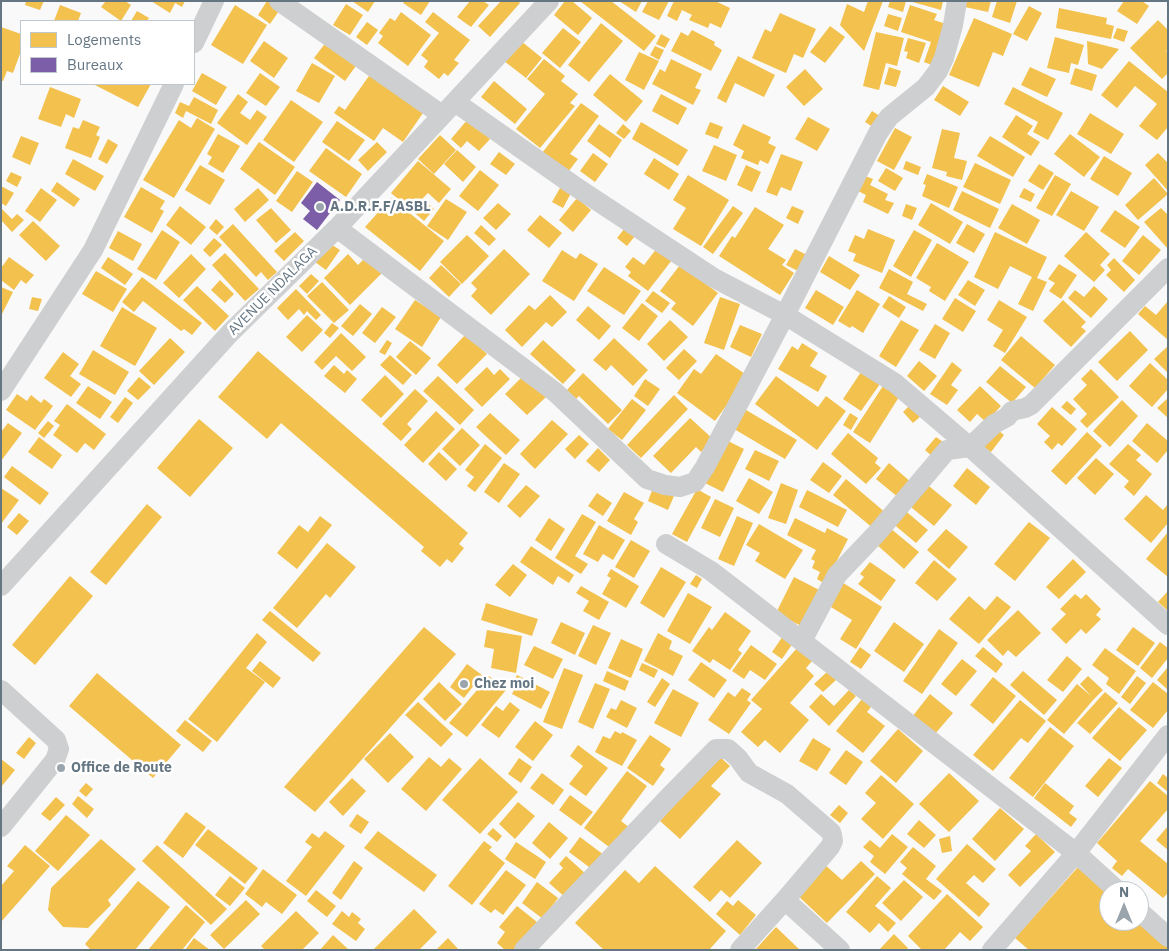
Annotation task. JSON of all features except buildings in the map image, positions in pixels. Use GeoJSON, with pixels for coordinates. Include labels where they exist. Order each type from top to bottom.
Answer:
{"type":"FeatureCollection","features":[{"type":"Feature","properties":{"kind":"street"},"geometry":{"type":"LineString","coordinates":[[195,41],[214,1]]}},
{"type":"Feature","properties":{"kind":"street"},"geometry":{"type":"LineString","coordinates":[[279,1],[573,185],[714,278],[785,315],[895,383],[970,447],[1168,625]]}},
{"type":"Feature","properties":{"kind":"street","name":"AVENUE NDALAGA"},"geometry":{"type":"LineString","coordinates":[[1,586],[230,333],[337,228],[549,1]]}},
{"type":"Feature","properties":{"kind":"street"},"geometry":{"type":"LineString","coordinates":[[337,228],[554,392],[647,479],[665,485],[680,487],[695,482],[705,467],[785,315],[878,133],[889,117],[926,87],[938,71],[947,50],[957,1]]}},
{"type":"Feature","properties":{"kind":"street"},"geometry":{"type":"LineString","coordinates":[[1,391],[93,250],[174,85]]}},
{"type":"Feature","properties":{"kind":"street"},"geometry":{"type":"LineString","coordinates":[[802,641],[836,575],[877,533],[947,450],[970,447],[994,424],[1012,412],[1031,405],[1168,268]]}},
{"type":"Feature","properties":{"kind":"street"},"geometry":{"type":"LineString","coordinates":[[666,544],[711,571],[1076,853],[1107,881]]}},
{"type":"Feature","properties":{"kind":"street"},"geometry":{"type":"LineString","coordinates":[[1,690],[56,740],[59,749],[55,760],[1,827]]}},
{"type":"Feature","properties":{"kind":"street"},"geometry":{"type":"LineString","coordinates":[[992,950],[1076,853],[1168,735]]}},
{"type":"Feature","properties":{"kind":"street"},"geometry":{"type":"LineString","coordinates":[[524,950],[716,749],[728,749],[750,772],[788,794],[831,832],[833,841],[785,900],[740,950]]}},
{"type":"Feature","properties":{"kind":"street"},"geometry":{"type":"LineString","coordinates":[[785,900],[840,950]]}},
{"type":"Feature","properties":{"kind":"street"},"geometry":{"type":"LineString","coordinates":[[1149,920],[1168,937]]}},
{"type":"Feature","properties":{"kind":"place","name":"A.D.R.F.F/ASBL"},"geometry":{"type":"Point","coordinates":[320,207]}},
{"type":"Feature","properties":{"kind":"place","name":"Chez moi"},"geometry":{"type":"Point","coordinates":[464,684]}},
{"type":"Feature","properties":{"kind":"place","name":"Office de Route"},"geometry":{"type":"Point","coordinates":[61,768]}}]}
